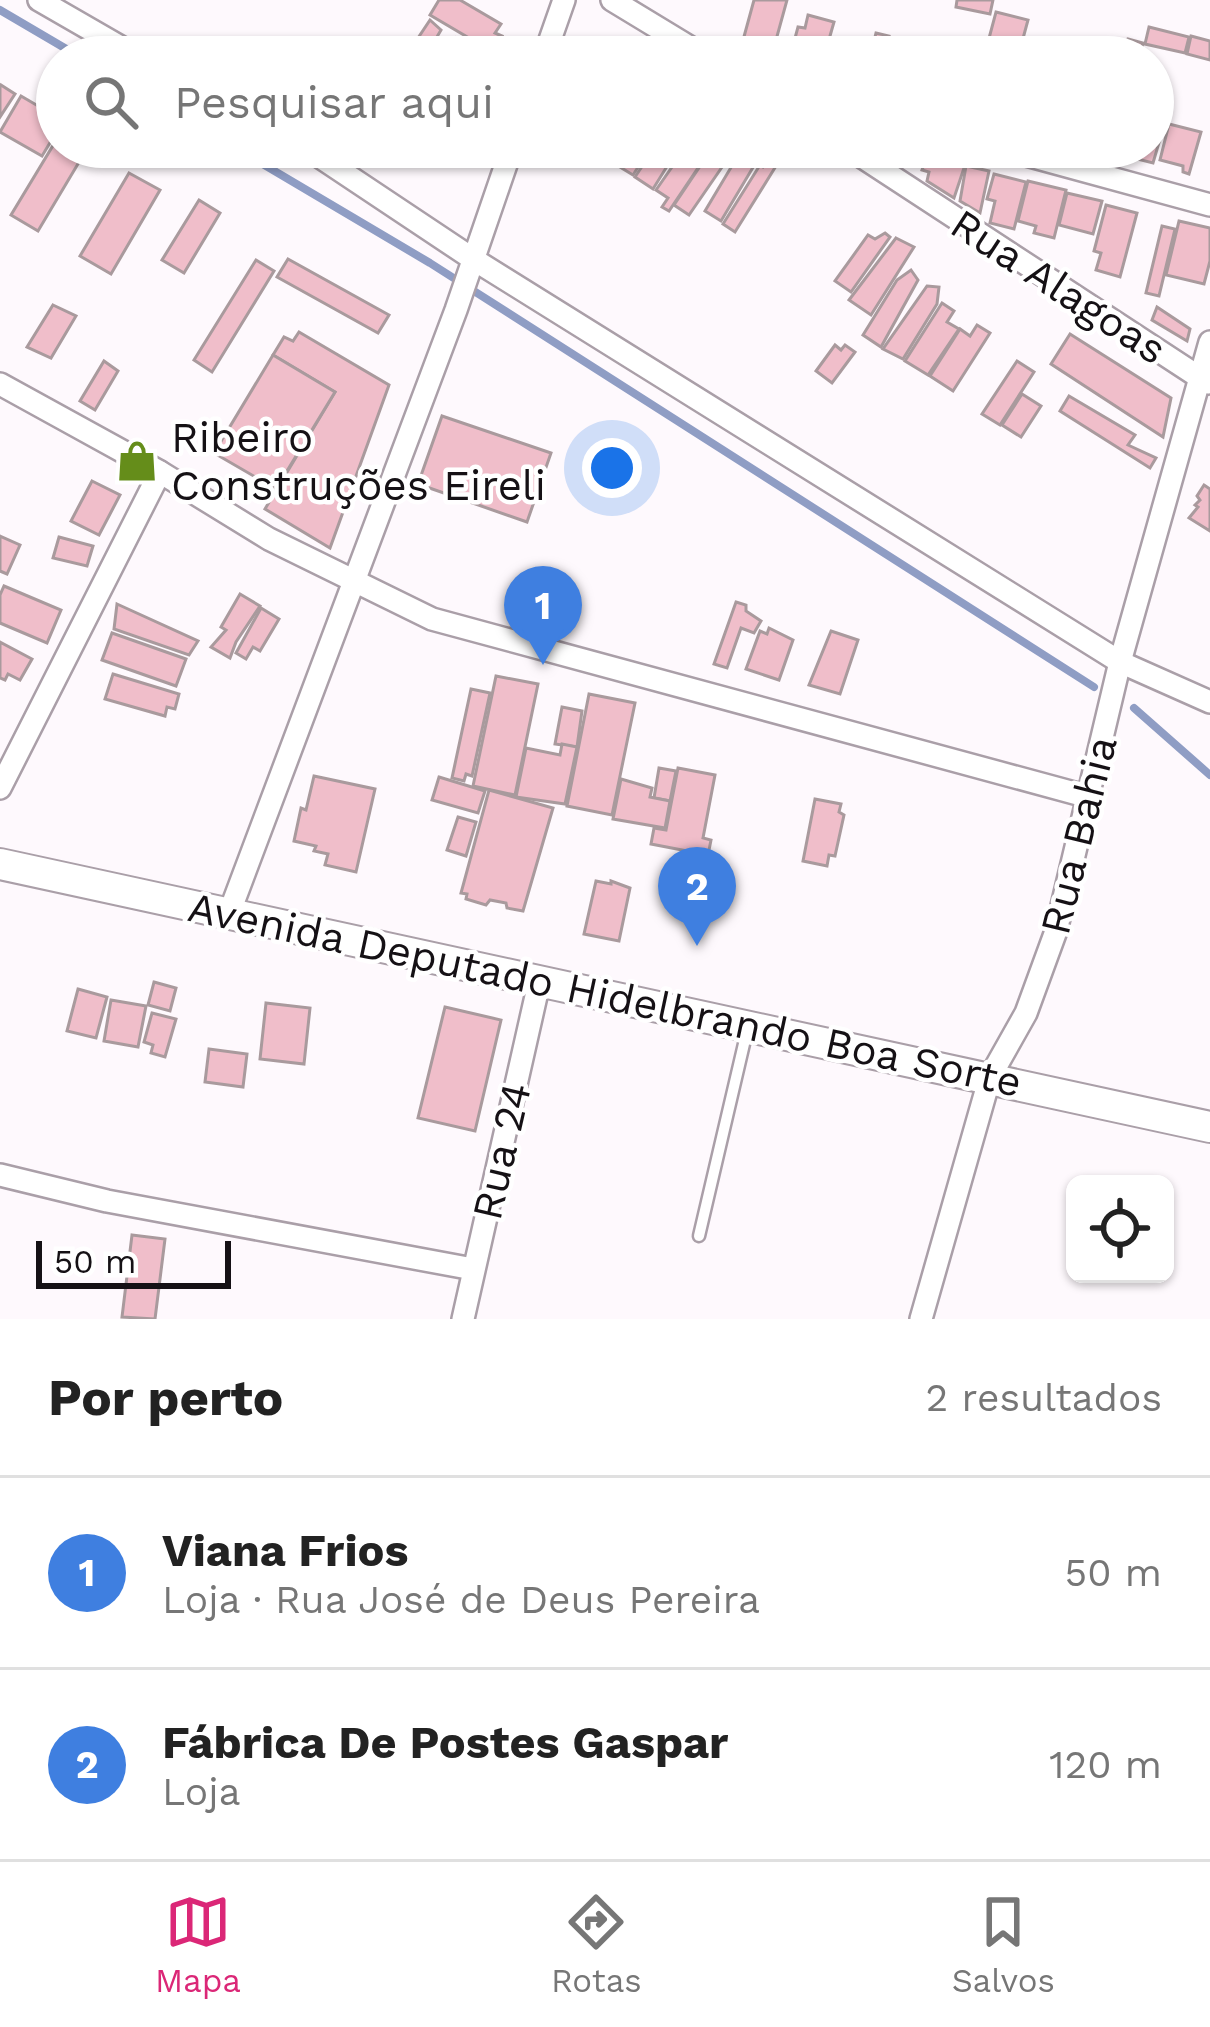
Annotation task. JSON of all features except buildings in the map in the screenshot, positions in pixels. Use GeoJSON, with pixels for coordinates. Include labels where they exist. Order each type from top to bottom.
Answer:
{"type":"FeatureCollection","features":[{"type":"Feature","properties":{"kind":"main road","name":"Avenida Deputado Hidelbrando Boa Sorte"},"geometry":{"type":"LineString","coordinates":[[0,864],[1210,1126]]}},
{"type":"Feature","properties":{"kind":"street"},"geometry":{"type":"LineString","coordinates":[[39,0],[102,36]]}},
{"type":"Feature","properties":{"kind":"street"},"geometry":{"type":"LineString","coordinates":[[551,36],[564,0]]}},
{"type":"Feature","properties":{"kind":"street"},"geometry":{"type":"LineString","coordinates":[[612,0],[671,36]]}},
{"type":"Feature","properties":{"kind":"street"},"geometry":{"type":"LineString","coordinates":[[335,168],[471,264],[1120,662],[1210,702]]}},
{"type":"Feature","properties":{"kind":"street"},"geometry":{"type":"LineString","coordinates":[[230,911],[456,310],[505,168]]}},
{"type":"Feature","properties":{"kind":"street","name":"Rua Alagoas"},"geometry":{"type":"LineString","coordinates":[[879,168],[1205,382]]}},
{"type":"Feature","properties":{"kind":"street"},"geometry":{"type":"LineString","coordinates":[[1074,168],[1210,205]]}},
{"type":"Feature","properties":{"kind":"street","name":"Rua Bahia"},"geometry":{"type":"LineString","coordinates":[[921,1319],[991,1077],[1043,971],[1120,662],[1205,382],[1210,342]]}},
{"type":"Feature","properties":{"kind":"street"},"geometry":{"type":"LineString","coordinates":[[0,384],[160,472],[269,539],[432,619],[1088,797]]}},
{"type":"Feature","properties":{"kind":"street"},"geometry":{"type":"LineString","coordinates":[[0,788],[160,472]]}},
{"type":"Feature","properties":{"kind":"street","name":"Rua 24"},"geometry":{"type":"LineString","coordinates":[[463,1319],[539,983]]}},
{"type":"Feature","properties":{"kind":"street"},"geometry":{"type":"LineString","coordinates":[[0,1175],[107,1201],[473,1270]]}},
{"type":"Feature","properties":{"kind":"lane"},"geometry":{"type":"LineString","coordinates":[[699,1236],[748,1027]]}},
{"type":"Feature","properties":{"kind":"waterway"},"geometry":{"type":"LineString","coordinates":[[0,10],[44,36]]}},
{"type":"Feature","properties":{"kind":"waterway"},"geometry":{"type":"LineString","coordinates":[[269,168],[430,263],[1094,687]]}},
{"type":"Feature","properties":{"kind":"waterway"},"geometry":{"type":"LineString","coordinates":[[1134,708],[1210,775]]}},
{"type":"Feature","properties":{"kind":"place","name":"Ribeiro Construções Eireli"},"geometry":{"type":"Point","coordinates":[137,461]}},
{"type":"Feature","properties":{"kind":"place","name":"Viana Frios"},"geometry":{"type":"Point","coordinates":[543,665]}},
{"type":"Feature","properties":{"kind":"place","name":"Fábrica De Postes Gaspar"},"geometry":{"type":"Point","coordinates":[697,946]}}]}
